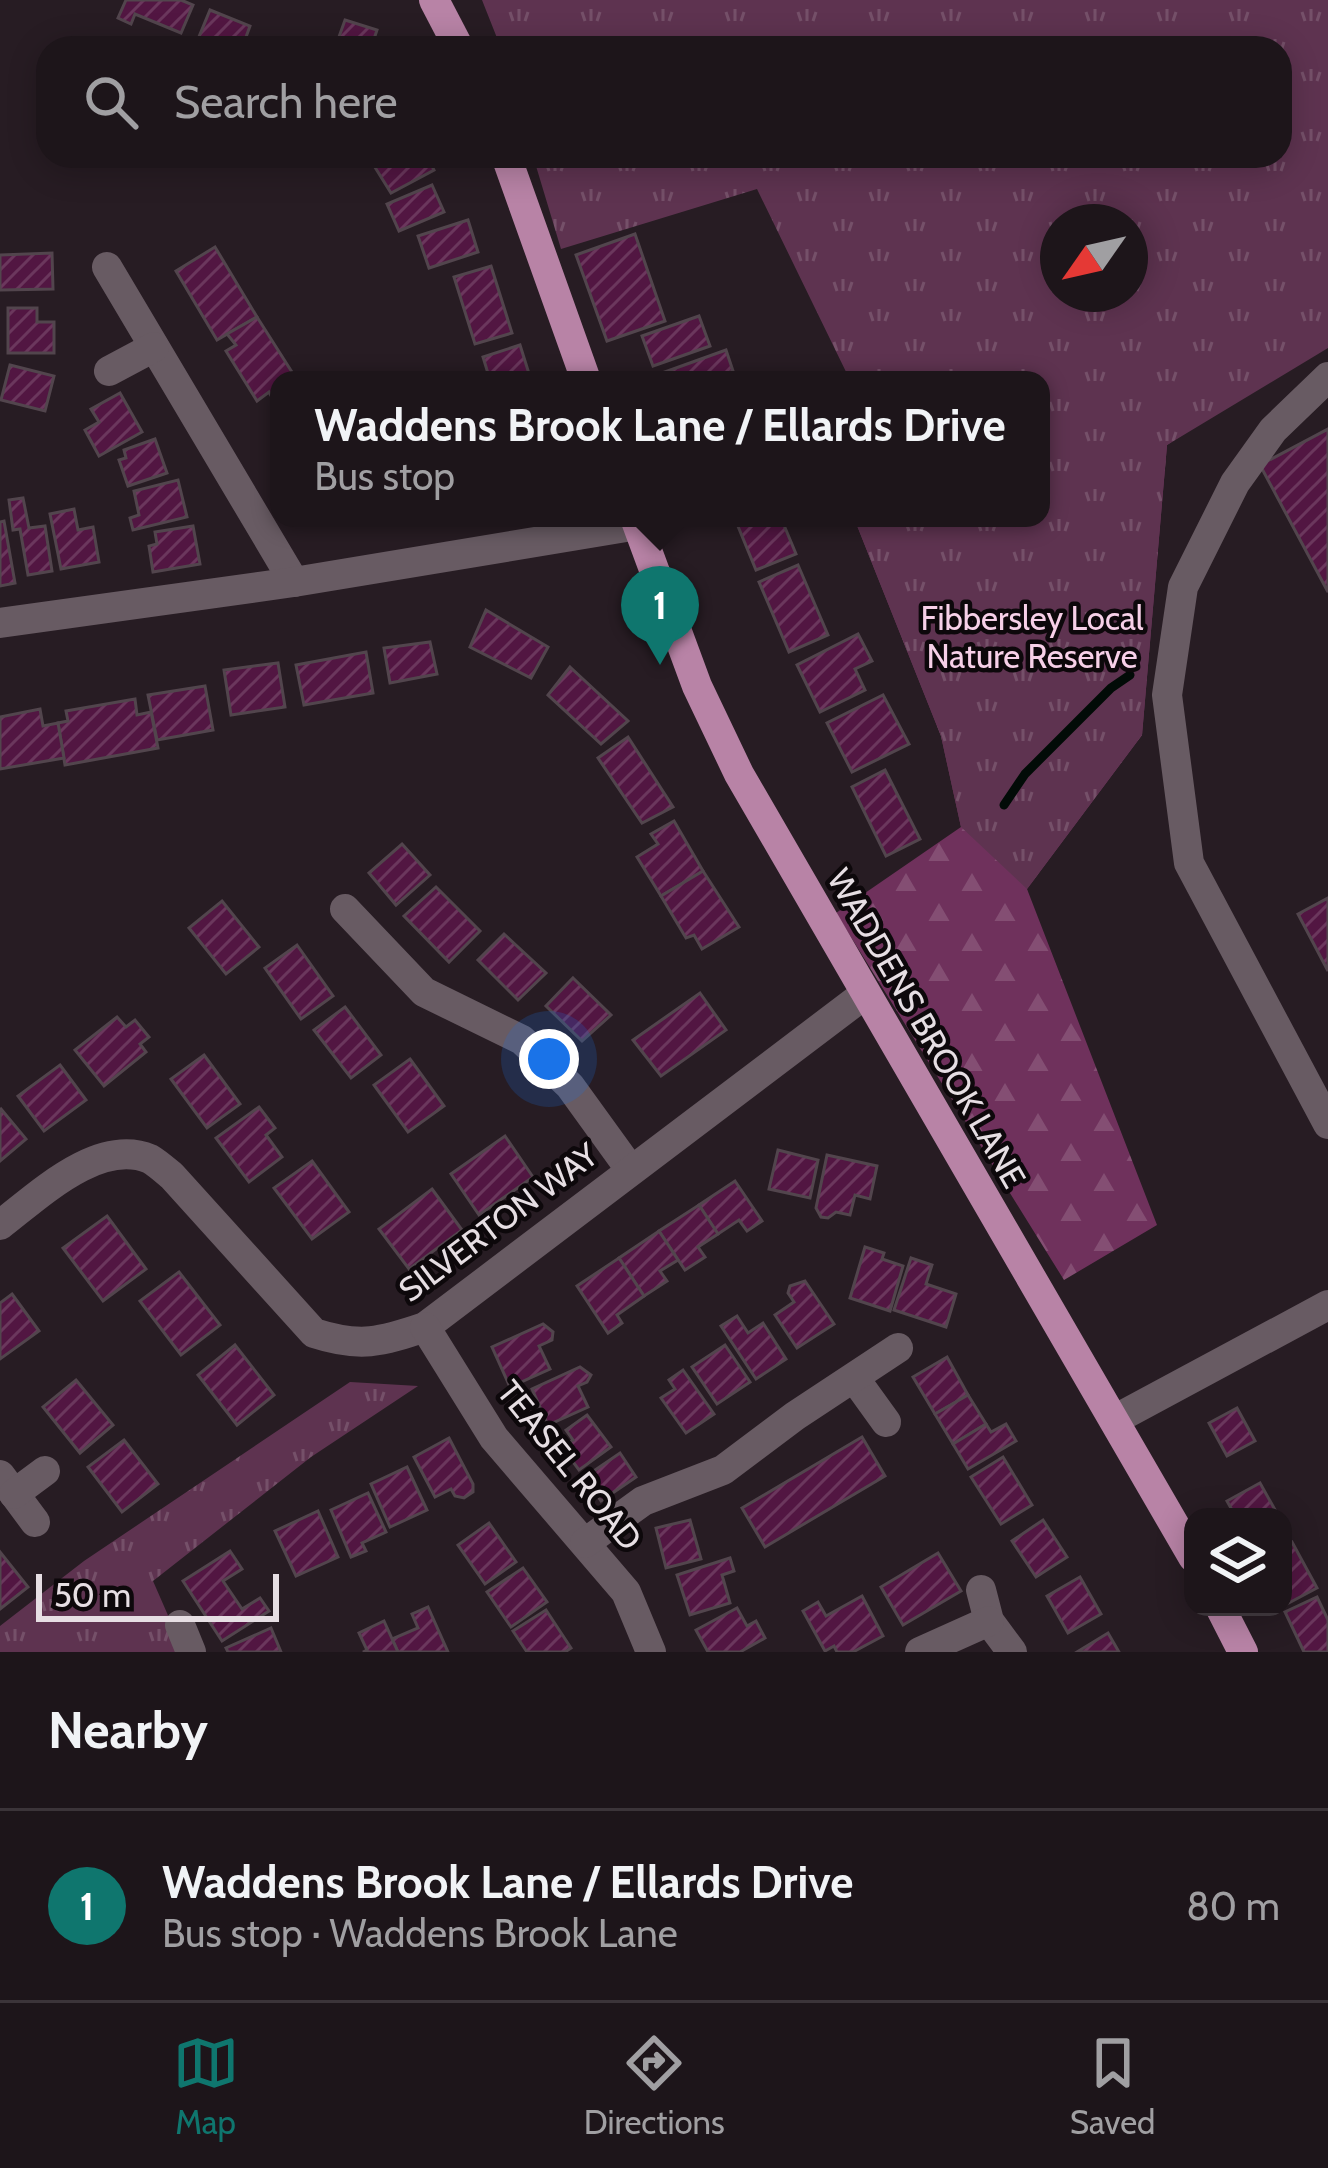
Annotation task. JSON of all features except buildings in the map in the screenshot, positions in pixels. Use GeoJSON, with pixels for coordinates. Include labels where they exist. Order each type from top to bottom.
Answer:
{"type":"FeatureCollection","features":[{"type":"Feature","properties":{"kind":"main road"},"geometry":{"type":"LineString","coordinates":[[434,0],[452,36]]}},
{"type":"Feature","properties":{"kind":"main road"},"geometry":{"type":"LineString","coordinates":[[510,168],[583,371]]}},
{"type":"Feature","properties":{"kind":"main road","name":"WADDENS BROOK LANE"},"geometry":{"type":"LineString","coordinates":[[638,527],[717,732],[1184,1541]]}},
{"type":"Feature","properties":{"kind":"main road"},"geometry":{"type":"LineString","coordinates":[[1225,1616],[1243,1652]]}},
{"type":"Feature","properties":{"kind":"street"},"geometry":{"type":"LineString","coordinates":[[107,267],[294,582]]}},
{"type":"Feature","properties":{"kind":"street"},"geometry":{"type":"LineString","coordinates":[[110,370],[154,346]]}},
{"type":"Feature","properties":{"kind":"street"},"geometry":{"type":"LineString","coordinates":[[1328,377],[1273,430],[1235,483],[1183,587],[1167,695],[1189,863],[1328,1124]]}},
{"type":"Feature","properties":{"kind":"street"},"geometry":{"type":"LineString","coordinates":[[0,623],[294,582],[608,527]]}},
{"type":"Feature","properties":{"kind":"street"},"geometry":{"type":"LineString","coordinates":[[345,909],[424,992],[522,1040],[570,1086],[630,1169]]}},
{"type":"Feature","properties":{"kind":"street","name":"SILVERTON WAY"},"geometry":{"type":"LineString","coordinates":[[0,1225],[52,1186],[102,1157],[148,1159],[172,1177],[314,1334],[345,1343],[380,1342],[425,1327],[865,994]]}},
{"type":"Feature","properties":{"kind":"street"},"geometry":{"type":"LineString","coordinates":[[1114,1420],[1328,1305]]}},
{"type":"Feature","properties":{"kind":"street","name":"TEASEL ROAD"},"geometry":{"type":"LineString","coordinates":[[425,1327],[494,1438],[626,1592],[644,1650]]}},
{"type":"Feature","properties":{"kind":"street"},"geometry":{"type":"LineString","coordinates":[[585,1543],[643,1502],[724,1470],[795,1415],[898,1348]]}},
{"type":"Feature","properties":{"kind":"street"},"geometry":{"type":"LineString","coordinates":[[855,1379],[886,1422]]}},
{"type":"Feature","properties":{"kind":"street"},"geometry":{"type":"LineString","coordinates":[[35,1522],[7,1484],[45,1471]]}},
{"type":"Feature","properties":{"kind":"street"},"geometry":{"type":"LineString","coordinates":[[981,1590],[988,1621],[1012,1652]]}},
{"type":"Feature","properties":{"kind":"street"},"geometry":{"type":"LineString","coordinates":[[920,1652],[988,1621]]}},
{"type":"Feature","properties":{"kind":"green space","name":"Fibbersley Local Nature Reserve"},"geometry":{"type":"Polygon","coordinates":[[[482,0],[1328,0],[1328,348],[1167,445],[1142,735],[1027,889],[961,827],[941,736],[858,527],[1050,527],[1050,371],[846,371],[757,189],[561,249],[537,168],[1292,168],[1292,36],[496,36],[482,0]]]}},
{"type":"Feature","properties":{"kind":"green space"},"geometry":{"type":"Polygon","coordinates":[[[922,168],[929,168],[1101,413],[1272,168],[1283,168],[1328,339],[1167,445],[1142,735],[1027,889],[1157,1225],[1064,1280],[836,913],[961,827],[941,736],[858,527],[1050,527],[1050,371],[853,371],[922,168]]]}},
{"type":"Feature","properties":{"kind":"green space"},"geometry":{"type":"Polygon","coordinates":[[[350,1382],[418,1386],[311,1457],[153,1581],[184,1652],[0,1652],[0,1626],[84,1561],[350,1382]]]}},
{"type":"Feature","properties":{"kind":"waterway"},"geometry":{"type":"LineString","coordinates":[[1004,805],[1025,774],[1130,675]]}},
{"type":"Feature","properties":{"kind":"place","name":"Waddens Brook Lane / Ellards Drive"},"geometry":{"type":"Point","coordinates":[660,665]}}]}
